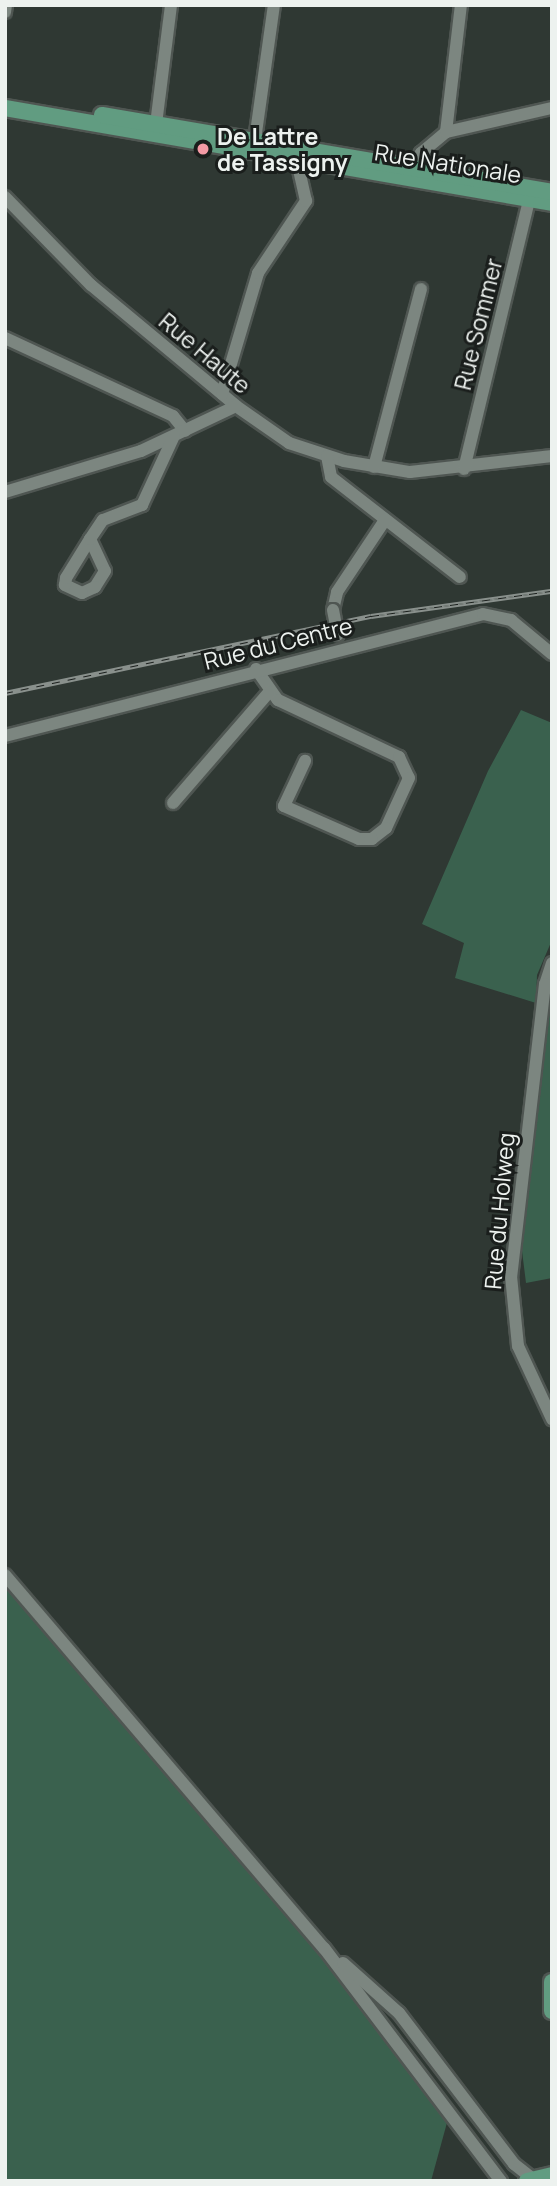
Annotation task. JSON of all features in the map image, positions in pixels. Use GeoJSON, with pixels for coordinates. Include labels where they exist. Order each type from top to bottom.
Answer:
{"type":"FeatureCollection","features":[{"type":"Feature","properties":{"kind":"main road","name":"Rue Nationale"},"geometry":{"type":"LineString","coordinates":[[5,98],[62,113],[155,130],[531,194],[552,203]]}},
{"type":"Feature","properties":{"kind":"main road","name":"Rue Nationale"},"geometry":{"type":"LineString","coordinates":[[5,108],[62,113]]}},
{"type":"Feature","properties":{"kind":"main road","name":"Rue Nationale"},"geometry":{"type":"LineString","coordinates":[[531,194],[552,192]]}},
{"type":"Feature","properties":{"kind":"main road"},"geometry":{"type":"LineString","coordinates":[[552,1982],[552,2011]]}},
{"type":"Feature","properties":{"kind":"main road"},"geometry":{"type":"LineString","coordinates":[[529,2180],[552,2175]]}},
{"type":"Feature","properties":{"kind":"street"},"geometry":{"type":"LineString","coordinates":[[5,12],[6,5]]}},
{"type":"Feature","properties":{"kind":"street"},"geometry":{"type":"LineString","coordinates":[[155,130],[171,5]]}},
{"type":"Feature","properties":{"kind":"street"},"geometry":{"type":"LineString","coordinates":[[254,146],[274,5]]}},
{"type":"Feature","properties":{"kind":"street"},"geometry":{"type":"LineString","coordinates":[[446,132],[461,5]]}},
{"type":"Feature","properties":{"kind":"street"},"geometry":{"type":"LineString","coordinates":[[411,174],[421,153],[446,132],[552,108]]}},
{"type":"Feature","properties":{"kind":"street"},"geometry":{"type":"LineString","coordinates":[[222,394],[258,273],[306,201],[295,154]]}},
{"type":"Feature","properties":{"kind":"street","name":"Rue Sommer"},"geometry":{"type":"LineString","coordinates":[[464,469],[531,194]]}},
{"type":"Feature","properties":{"kind":"street","name":"Rue Haute"},"geometry":{"type":"LineString","coordinates":[[5,197],[90,285],[271,434],[327,456],[410,472],[464,469],[552,456]]}},
{"type":"Feature","properties":{"kind":"street"},"geometry":{"type":"LineString","coordinates":[[374,467],[421,289]]}},
{"type":"Feature","properties":{"kind":"street"},"geometry":{"type":"LineString","coordinates":[[5,338],[173,416],[179,434],[142,505],[133,512],[108,517],[90,538]]}},
{"type":"Feature","properties":{"kind":"street"},"geometry":{"type":"LineString","coordinates":[[5,492],[179,434],[236,406]]}},
{"type":"Feature","properties":{"kind":"street"},"geometry":{"type":"LineString","coordinates":[[327,456],[331,477],[460,577]]}},
{"type":"Feature","properties":{"kind":"street"},"geometry":{"type":"LineString","coordinates":[[341,648],[333,610],[337,592],[385,520]]}},
{"type":"Feature","properties":{"kind":"street","name":"Rue du Centre"},"geometry":{"type":"LineString","coordinates":[[5,736],[256,669],[489,613],[511,620],[552,654]]}},
{"type":"Feature","properties":{"kind":"street"},"geometry":{"type":"LineString","coordinates":[[256,669],[270,692],[297,710],[400,757],[409,778],[386,828],[376,837],[359,839],[284,806],[304,761]]}},
{"type":"Feature","properties":{"kind":"street"},"geometry":{"type":"LineString","coordinates":[[173,803],[270,692]]}},
{"type":"Feature","properties":{"kind":"street","name":"Rue du Holweg"},"geometry":{"type":"LineString","coordinates":[[552,963],[543,1000],[511,1276],[518,1346],[552,1419]]}},
{"type":"Feature","properties":{"kind":"street"},"geometry":{"type":"LineString","coordinates":[[5,1575],[324,1948],[501,2181]]}},
{"type":"Feature","properties":{"kind":"street"},"geometry":{"type":"LineString","coordinates":[[324,1948],[399,2013],[529,2180]]}},
{"type":"Feature","properties":{"kind":"green space"},"geometry":{"type":"Polygon","coordinates":[[[521,710],[552,723],[552,940],[537,975],[536,1003],[455,978],[464,943],[422,924],[488,771],[521,710]]]}},
{"type":"Feature","properties":{"kind":"green space"},"geometry":{"type":"Polygon","coordinates":[[[552,982],[552,1278],[526,1283],[521,1243],[552,982]]]}},
{"type":"Feature","properties":{"kind":"green space"},"geometry":{"type":"Polygon","coordinates":[[[5,1587],[408,2057],[448,2119],[431,2181],[5,2181],[5,1587]]]}},
{"type":"Feature","properties":{"kind":"railway"},"geometry":{"type":"LineString","coordinates":[[5,693],[371,616],[552,591]]}},
{"type":"Feature","properties":{"kind":"place","name":"De Lattre de Tassigny"},"geometry":{"type":"Point","coordinates":[203,149]}}]}
